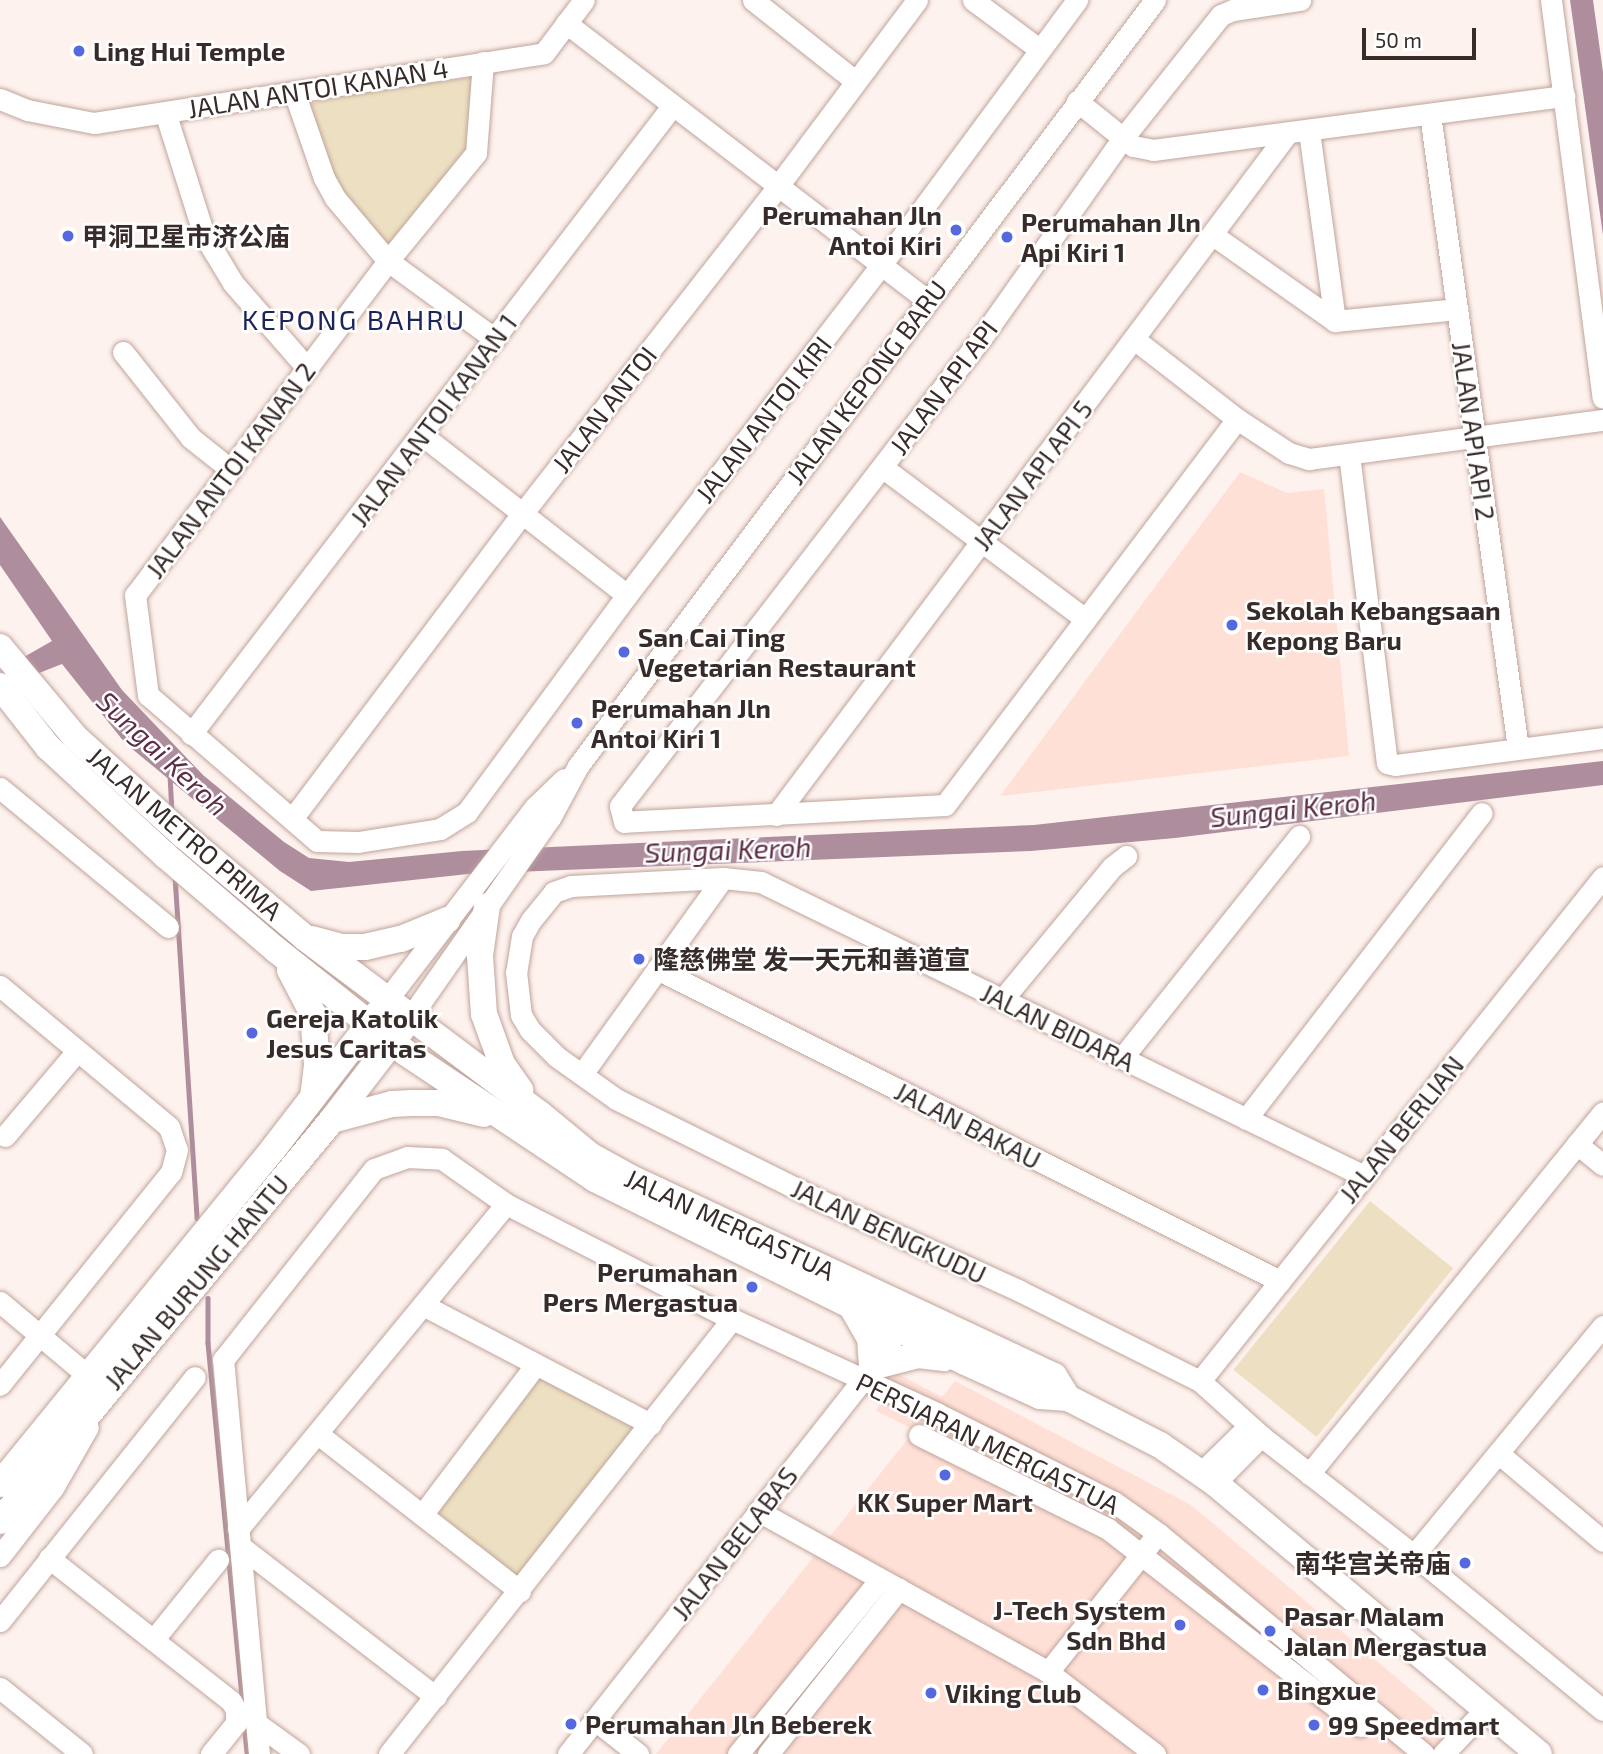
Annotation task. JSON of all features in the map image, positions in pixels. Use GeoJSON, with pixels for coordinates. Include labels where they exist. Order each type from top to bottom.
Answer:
{"type":"FeatureCollection","features":[{"type":"Feature","properties":{"kind":"main road","name":"JALAN METRO PRIMA"},"geometry":{"type":"LineString","coordinates":[[0,647],[75,737],[304,937],[409,1019]]}},
{"type":"Feature","properties":{"kind":"main road","name":"JALAN METRO PRIMA"},"geometry":{"type":"LineString","coordinates":[[0,686],[48,747],[165,855],[392,1044]]}},
{"type":"Feature","properties":{"kind":"main road"},"geometry":{"type":"LineString","coordinates":[[482,900],[480,956],[484,1014],[502,1064],[540,1114]]}},
{"type":"Feature","properties":{"kind":"main road"},"geometry":{"type":"LineString","coordinates":[[304,937],[341,947],[365,947],[401,939],[447,920]]}},
{"type":"Feature","properties":{"kind":"main road"},"geometry":{"type":"LineString","coordinates":[[275,949],[306,996],[313,1014],[317,1065],[312,1098]]}},
{"type":"Feature","properties":{"kind":"main road","name":"JALAN BURUNG HANTU"},"geometry":{"type":"LineString","coordinates":[[0,1484],[312,1098],[386,1001]]}},
{"type":"Feature","properties":{"kind":"main road","name":"JALAN BURUNG HANTU"},"geometry":{"type":"LineString","coordinates":[[0,1521],[332,1120],[409,1019]]}},
{"type":"Feature","properties":{"kind":"main road","name":"JALAN MERGASTUA"},"geometry":{"type":"LineString","coordinates":[[409,1019],[540,1114],[591,1156],[631,1178],[1054,1376],[1068,1398]]}},
{"type":"Feature","properties":{"kind":"main road","name":"JALAN MERGASTUA"},"geometry":{"type":"LineString","coordinates":[[392,1044],[595,1179],[853,1309],[965,1362],[1040,1396],[1068,1398],[1160,1445],[1208,1477],[1484,1711],[1539,1754]]}},
{"type":"Feature","properties":{"kind":"main road"},"geometry":{"type":"LineString","coordinates":[[332,1120],[392,1104],[412,1103],[439,1103],[499,1117]]}},
{"type":"Feature","properties":{"kind":"main road"},"geometry":{"type":"LineString","coordinates":[[882,1296],[898,1330],[919,1328],[957,1332]]}},
{"type":"Feature","properties":{"kind":"main road"},"geometry":{"type":"LineString","coordinates":[[853,1309],[870,1338],[867,1374],[918,1355],[965,1362]]}},
{"type":"Feature","properties":{"kind":"main road"},"geometry":{"type":"LineString","coordinates":[[0,1459],[53,1417]]}},
{"type":"Feature","properties":{"kind":"street","name":"JALAN ANTOI KANAN 4"},"geometry":{"type":"LineString","coordinates":[[0,99],[27,110],[94,123],[544,53],[584,0]]}},
{"type":"Feature","properties":{"kind":"street"},"geometry":{"type":"LineString","coordinates":[[753,0],[854,80]]}},
{"type":"Feature","properties":{"kind":"street","name":"JALAN ANTOI"},"geometry":{"type":"LineString","coordinates":[[292,819],[522,513],[778,186],[854,80],[916,0]]}},
{"type":"Feature","properties":{"kind":"street"},"geometry":{"type":"LineString","coordinates":[[973,0],[1039,49]]}},
{"type":"Feature","properties":{"kind":"street","name":"JALAN ANTOI KIRI"},"geometry":{"type":"LineString","coordinates":[[292,819],[317,841],[358,842],[440,829],[467,811],[627,595],[881,265],[1077,0]]}},
{"type":"Feature","properties":{"kind":"street","name":"JALAN KEPONG BARU"},"geometry":{"type":"LineString","coordinates":[[409,1019],[482,900],[542,813],[1155,0]]}},
{"type":"Feature","properties":{"kind":"street","name":"JALAN API API"},"geometry":{"type":"LineString","coordinates":[[776,815],[624,822],[620,806],[982,337],[1123,138],[1222,15],[1233,10],[1300,0]]}},
{"type":"Feature","properties":{"kind":"street"},"geometry":{"type":"LineString","coordinates":[[1551,0],[1603,398]]}},
{"type":"Feature","properties":{"kind":"street"},"geometry":{"type":"LineString","coordinates":[[566,23],[928,300]]}},
{"type":"Feature","properties":{"kind":"street","name":"JALAN ANTOI KANAN 2"},"geometry":{"type":"LineString","coordinates":[[191,734],[148,695],[135,595],[388,261],[476,153],[483,62]]}},
{"type":"Feature","properties":{"kind":"street"},"geometry":{"type":"LineString","coordinates":[[294,92],[324,178],[335,198],[388,261],[495,339]]}},
{"type":"Feature","properties":{"kind":"street"},"geometry":{"type":"LineString","coordinates":[[1077,101],[1133,146],[1153,150],[1564,96]]}},
{"type":"Feature","properties":{"kind":"street","name":"JALAN ANTOI KANAN 1"},"geometry":{"type":"LineString","coordinates":[[191,734],[673,105]]}},
{"type":"Feature","properties":{"kind":"street"},"geometry":{"type":"LineString","coordinates":[[165,112],[204,235],[233,283],[307,368]]}},
{"type":"Feature","properties":{"kind":"street","name":"JALAN API API 2"},"geometry":{"type":"LineString","coordinates":[[1430,114],[1518,748]]}},
{"type":"Feature","properties":{"kind":"street"},"geometry":{"type":"LineString","coordinates":[[1308,131],[1335,321]]}},
{"type":"Feature","properties":{"kind":"street","name":"JALAN API API 5"},"geometry":{"type":"LineString","coordinates":[[776,815],[1213,235],[1286,134]]}},
{"type":"Feature","properties":{"kind":"street"},"geometry":{"type":"LineString","coordinates":[[1213,235],[1335,321],[1457,309]]}},
{"type":"Feature","properties":{"kind":"street"},"geometry":{"type":"LineString","coordinates":[[1134,339],[1237,419],[1289,453],[1309,459],[1603,420]]}},
{"type":"Feature","properties":{"kind":"street"},"geometry":{"type":"LineString","coordinates":[[123,352],[191,438],[230,469]]}},
{"type":"Feature","properties":{"kind":"street"},"geometry":{"type":"LineString","coordinates":[[776,815],[939,807],[949,800],[1237,419]]}},
{"type":"Feature","properties":{"kind":"street"},"geometry":{"type":"LineString","coordinates":[[422,435],[627,595]]}},
{"type":"Feature","properties":{"kind":"street"},"geometry":{"type":"LineString","coordinates":[[1349,454],[1387,763],[1395,765],[1603,738]]}},
{"type":"Feature","properties":{"kind":"street"},"geometry":{"type":"LineString","coordinates":[[882,467],[1085,619]]}},
{"type":"Feature","properties":{"kind":"street"},"geometry":{"type":"LineString","coordinates":[[191,734],[292,819]]}},
{"type":"Feature","properties":{"kind":"street"},"geometry":{"type":"LineString","coordinates":[[0,788],[168,927]]}},
{"type":"Feature","properties":{"kind":"street"},"geometry":{"type":"LineString","coordinates":[[1246,1119],[1482,813]]}},
{"type":"Feature","properties":{"kind":"street"},"geometry":{"type":"LineString","coordinates":[[1122,1058],[1299,836]]}},
{"type":"Feature","properties":{"kind":"street"},"geometry":{"type":"LineString","coordinates":[[1002,1000],[1112,867],[1126,856]]}},
{"type":"Feature","properties":{"kind":"street","name":"JALAN BERLIAN"},"geometry":{"type":"LineString","coordinates":[[1200,1381],[1603,877]]}},
{"type":"Feature","properties":{"kind":"street"},"geometry":{"type":"LineString","coordinates":[[582,1074],[723,878]]}},
{"type":"Feature","properties":{"kind":"street","name":"JALAN BIDARA"},"geometry":{"type":"LineString","coordinates":[[582,1074],[556,1057],[530,1030],[521,1015],[516,972],[522,936],[531,920],[554,892],[571,886],[723,878],[761,882],[1363,1176]]}},
{"type":"Feature","properties":{"kind":"street","name":"JALAN KEPONG BARU"},"geometry":{"type":"LineString","coordinates":[[386,1001],[447,920],[482,900]]}},
{"type":"Feature","properties":{"kind":"street","name":"JALAN BAKAU"},"geometry":{"type":"LineString","coordinates":[[657,969],[1280,1281]]}},
{"type":"Feature","properties":{"kind":"street"},"geometry":{"type":"LineString","coordinates":[[0,986],[169,1127],[176,1140],[176,1162],[100,1262],[0,1385]]}},
{"type":"Feature","properties":{"kind":"street"},"geometry":{"type":"LineString","coordinates":[[5,1136],[77,1051]]}},
{"type":"Feature","properties":{"kind":"street","name":"JALAN BENGKUDU"},"geometry":{"type":"LineString","coordinates":[[582,1074],[616,1099],[813,1197],[1020,1292],[1200,1381],[1255,1431],[1414,1555],[1603,1710]]}},
{"type":"Feature","properties":{"kind":"street"},"geometry":{"type":"LineString","coordinates":[[1310,1474],[1603,1112]]}},
{"type":"Feature","properties":{"kind":"street"},"geometry":{"type":"LineString","coordinates":[[1577,1144],[1603,1165]]}},
{"type":"Feature","properties":{"kind":"street","name":"PERSIARAN MERGASTUA"},"geometry":{"type":"LineString","coordinates":[[259,1754],[223,1360],[373,1169],[407,1157],[442,1159],[506,1204],[732,1319],[867,1374],[936,1413],[1114,1502],[1159,1534],[1424,1754]]}},
{"type":"Feature","properties":{"kind":"street"},"geometry":{"type":"LineString","coordinates":[[436,1697],[239,1537],[318,1434],[506,1204]]}},
{"type":"Feature","properties":{"kind":"street"},"geometry":{"type":"LineString","coordinates":[[0,1302],[87,1376]]}},
{"type":"Feature","properties":{"kind":"street"},"geometry":{"type":"LineString","coordinates":[[423,1305],[651,1424]]}},
{"type":"Feature","properties":{"kind":"street"},"geometry":{"type":"LineString","coordinates":[[389,1754],[732,1319]]}},
{"type":"Feature","properties":{"kind":"street"},"geometry":{"type":"LineString","coordinates":[[1414,1555],[1603,1326]]}},
{"type":"Feature","properties":{"kind":"street","name":"JALAN BELABAS"},"geometry":{"type":"LineString","coordinates":[[568,1754],[867,1374],[898,1330]]}},
{"type":"Feature","properties":{"kind":"street"},"geometry":{"type":"LineString","coordinates":[[422,1515],[536,1364]]}},
{"type":"Feature","properties":{"kind":"street"},"geometry":{"type":"LineString","coordinates":[[0,1621],[195,1377]]}},
{"type":"Feature","properties":{"kind":"street"},"geometry":{"type":"LineString","coordinates":[[0,1556],[53,1488],[115,1380]]}},
{"type":"Feature","properties":{"kind":"street"},"geometry":{"type":"LineString","coordinates":[[1208,1477],[1255,1431]]}},
{"type":"Feature","properties":{"kind":"street"},"geometry":{"type":"LineString","coordinates":[[318,1434],[520,1591]]}},
{"type":"Feature","properties":{"kind":"street"},"geometry":{"type":"LineString","coordinates":[[919,1435],[1080,1513],[1142,1554],[1360,1726]]}},
{"type":"Feature","properties":{"kind":"street"},"geometry":{"type":"LineString","coordinates":[[1499,1453],[1602,1539]]}},
{"type":"Feature","properties":{"kind":"street"},"geometry":{"type":"LineString","coordinates":[[758,1511],[1048,1672],[1155,1754]]}},
{"type":"Feature","properties":{"kind":"street"},"geometry":{"type":"LineString","coordinates":[[1048,1672],[1159,1534]]}},
{"type":"Feature","properties":{"kind":"street"},"geometry":{"type":"LineString","coordinates":[[50,1558],[231,1700],[236,1710],[236,1723],[211,1754]]}},
{"type":"Feature","properties":{"kind":"street"},"geometry":{"type":"LineString","coordinates":[[154,1639],[218,1560]]}},
{"type":"Feature","properties":{"kind":"street"},"geometry":{"type":"LineString","coordinates":[[738,1754],[890,1584]]}},
{"type":"Feature","properties":{"kind":"street"},"geometry":{"type":"LineString","coordinates":[[768,1754],[890,1584]]}},
{"type":"Feature","properties":{"kind":"street"},"geometry":{"type":"LineString","coordinates":[[0,1689],[82,1754]]}},
{"type":"Feature","properties":{"kind":"street"},"geometry":{"type":"LineString","coordinates":[[1443,1754],[1484,1711]]}},
{"type":"Feature","properties":{"kind":"street"},"geometry":{"type":"LineString","coordinates":[[595,1720],[638,1754]]}},
{"type":"Feature","properties":{"kind":"street"},"geometry":{"type":"LineString","coordinates":[[256,1723],[299,1754]]}},
{"type":"Feature","properties":{"kind":"shaded area"},"geometry":{"type":"Polygon","coordinates":[[[483,76],[476,153],[388,261],[335,198],[300,107],[346,94],[483,76]]]}},
{"type":"Feature","properties":{"kind":"shaded area","name":"Sekolah Kebangsaan Kepong Baru"},"geometry":{"type":"Polygon","coordinates":[[[1240,472],[1287,493],[1324,489],[1349,756],[1000,796],[1240,472]]]}},
{"type":"Feature","properties":{"kind":"shaded area"},"geometry":{"type":"Polygon","coordinates":[[[1370,1201],[1453,1268],[1317,1437],[1233,1370],[1370,1201]]]}},
{"type":"Feature","properties":{"kind":"shaded area"},"geometry":{"type":"Polygon","coordinates":[[[896,1373],[942,1397],[955,1381],[1191,1505],[1453,1725],[1430,1754],[656,1754],[915,1430],[876,1411],[896,1373]]]}},
{"type":"Feature","properties":{"kind":"shaded area"},"geometry":{"type":"Polygon","coordinates":[[[536,1375],[635,1425],[518,1579],[437,1512],[536,1375]]]}},
{"type":"Feature","properties":{"kind":"water"},"geometry":{"type":"Polygon","coordinates":[[[1570,0],[1593,0],[1603,72],[1603,235],[1570,0]]]}},
{"type":"Feature","properties":{"kind":"water","name":"Sungai Keroh"},"geometry":{"type":"Polygon","coordinates":[[[0,517],[122,690],[203,775],[284,842],[309,858],[349,862],[462,851],[1034,825],[1603,761],[1603,785],[1175,838],[1031,851],[468,874],[311,891],[280,871],[125,743],[62,664],[34,675],[24,657],[52,641],[0,565],[0,517]]]}},
{"type":"Feature","properties":{"kind":"waterway","name":"Sungai Keroh"},"geometry":{"type":"LineString","coordinates":[[170,775],[172,812]]}},
{"type":"Feature","properties":{"kind":"waterway"},"geometry":{"type":"LineString","coordinates":[[175,876],[197,1218]]}},
{"type":"Feature","properties":{"kind":"waterway"},"geometry":{"type":"LineString","coordinates":[[208,1298],[208,1343],[243,1704]]}},
{"type":"Feature","properties":{"kind":"waterway"},"geometry":{"type":"LineString","coordinates":[[244,1723],[247,1754]]}},
{"type":"Feature","properties":{"kind":"place","name":"Ling Hui Temple"},"geometry":{"type":"Point","coordinates":[79,51]}},
{"type":"Feature","properties":{"kind":"place","name":"Perumahan Jln Antoi Kiri"},"geometry":{"type":"Point","coordinates":[956,230]}},
{"type":"Feature","properties":{"kind":"place","name":"甲洞卫星市济公庙"},"geometry":{"type":"Point","coordinates":[68,236]}},
{"type":"Feature","properties":{"kind":"place","name":"Perumahan Jln Api Kiri 1"},"geometry":{"type":"Point","coordinates":[1007,237]}},
{"type":"Feature","properties":{"kind":"place","name":"Sekolah Kebangsaan Kepong Baru"},"geometry":{"type":"Point","coordinates":[1232,625]}},
{"type":"Feature","properties":{"kind":"place","name":"San Cai Ting Vegetarian Restaurant"},"geometry":{"type":"Point","coordinates":[624,652]}},
{"type":"Feature","properties":{"kind":"place","name":"Perumahan Jln Antoi Kiri 1"},"geometry":{"type":"Point","coordinates":[577,723]}},
{"type":"Feature","properties":{"kind":"place","name":"隆慈佛堂 发一天元和善道宣"},"geometry":{"type":"Point","coordinates":[639,959]}},
{"type":"Feature","properties":{"kind":"place","name":"Gereja Katolik Jesus Caritas"},"geometry":{"type":"Point","coordinates":[252,1033]}},
{"type":"Feature","properties":{"kind":"place","name":"Perumahan Pers Mergastua"},"geometry":{"type":"Point","coordinates":[752,1287]}},
{"type":"Feature","properties":{"kind":"place","name":"KK Super Mart"},"geometry":{"type":"Point","coordinates":[945,1475]}},
{"type":"Feature","properties":{"kind":"place","name":"南华宫关帝庙"},"geometry":{"type":"Point","coordinates":[1465,1563]}},
{"type":"Feature","properties":{"kind":"place","name":"J-Tech System Sdn Bhd"},"geometry":{"type":"Point","coordinates":[1180,1625]}},
{"type":"Feature","properties":{"kind":"place","name":"Pasar Malam Jalan Mergastua"},"geometry":{"type":"Point","coordinates":[1270,1631]}},
{"type":"Feature","properties":{"kind":"place","name":"Bingxue"},"geometry":{"type":"Point","coordinates":[1263,1690]}},
{"type":"Feature","properties":{"kind":"place","name":"Viking Club"},"geometry":{"type":"Point","coordinates":[931,1693]}},
{"type":"Feature","properties":{"kind":"place","name":"Perumahan Jln Beberek"},"geometry":{"type":"Point","coordinates":[571,1724]}},
{"type":"Feature","properties":{"kind":"place","name":"99 Speedmart"},"geometry":{"type":"Point","coordinates":[1314,1725]}},
{"type":"Feature","properties":{"kind":"district","name":"KEPONG BAHRU"},"geometry":{"type":"Point","coordinates":[354,319]}}]}
